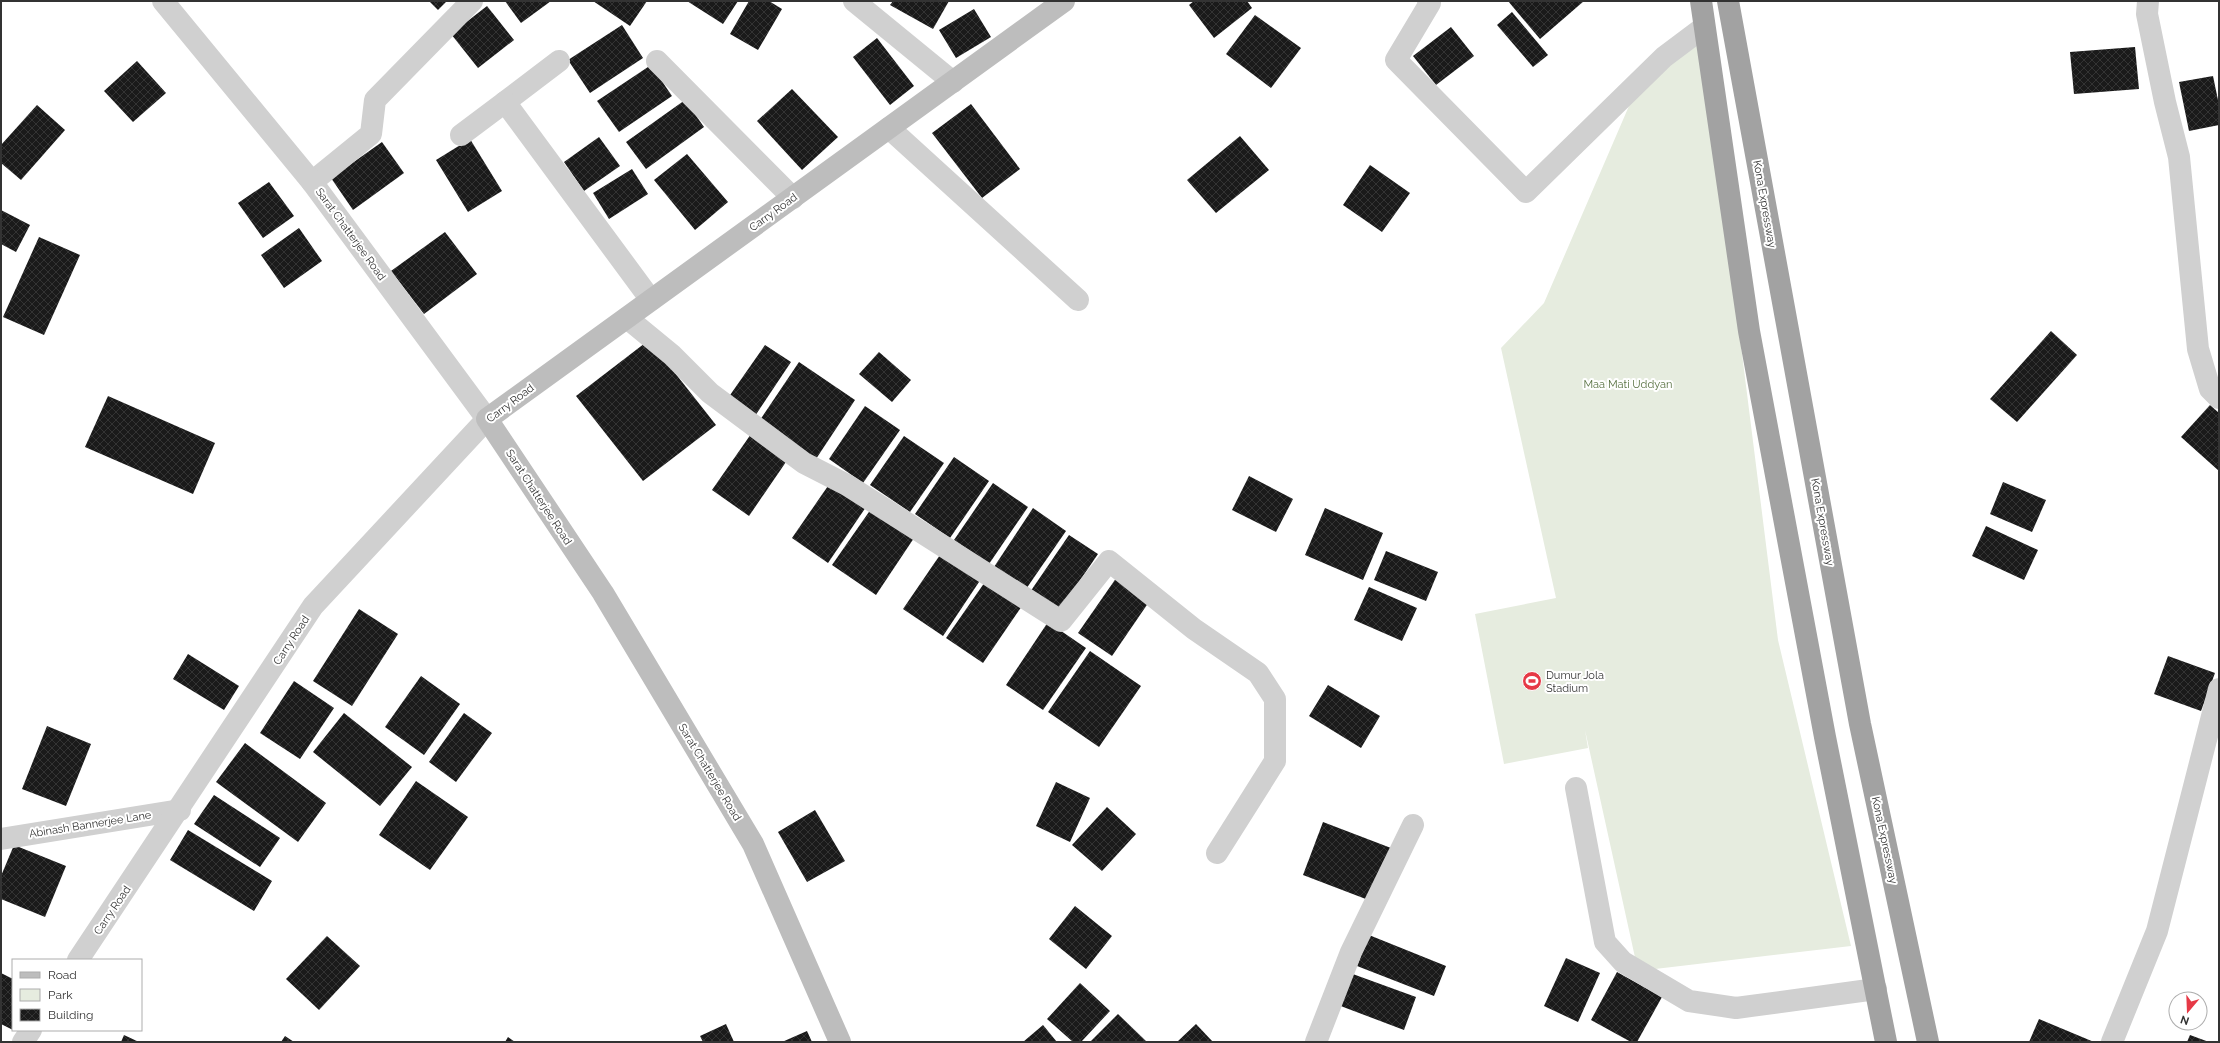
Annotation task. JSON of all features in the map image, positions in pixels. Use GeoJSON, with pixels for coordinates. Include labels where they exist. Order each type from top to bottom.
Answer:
{"type":"FeatureCollection","features":[{"type":"Feature","properties":{"kind":"highway"},"geometry":{"type":"LineString","coordinates":[[1701,1],[1749,331],[1825,737],[1886,1042]]}},
{"type":"Feature","properties":{"kind":"highway","name":"Kona Expressway"},"geometry":{"type":"LineString","coordinates":[[1728,1],[1860,724],[1928,1042]]}},
{"type":"Feature","properties":{"kind":"main road","name":"Carry Road"},"geometry":{"type":"LineString","coordinates":[[488,419],[1064,1]]}},
{"type":"Feature","properties":{"kind":"main road","name":"Sarat Chatterjee Road"},"geometry":{"type":"LineString","coordinates":[[488,419],[603,593],[753,844],[840,1042]]}},
{"type":"Feature","properties":{"kind":"street","name":"Sarat Chatterjee Road"},"geometry":{"type":"LineString","coordinates":[[163,1],[312,182],[488,419]]}},
{"type":"Feature","properties":{"kind":"street"},"geometry":{"type":"LineString","coordinates":[[312,182],[371,134],[375,100],[472,1]]}},
{"type":"Feature","properties":{"kind":"street"},"geometry":{"type":"LineString","coordinates":[[854,1],[953,82]]}},
{"type":"Feature","properties":{"kind":"street"},"geometry":{"type":"LineString","coordinates":[[2148,1],[2147,14],[2165,102],[2179,157],[2198,349],[2210,389],[2219,398]]}},
{"type":"Feature","properties":{"kind":"street"},"geometry":{"type":"LineString","coordinates":[[1431,2],[1396,60],[1526,192],[1664,57],[1704,27]]}},
{"type":"Feature","properties":{"kind":"street"},"geometry":{"type":"LineString","coordinates":[[461,135],[559,61]]}},
{"type":"Feature","properties":{"kind":"street"},"geometry":{"type":"LineString","coordinates":[[657,61],[793,198]]}},
{"type":"Feature","properties":{"kind":"street"},"geometry":{"type":"LineString","coordinates":[[505,102],[651,300]]}},
{"type":"Feature","properties":{"kind":"street"},"geometry":{"type":"LineString","coordinates":[[889,128],[1078,300]]}},
{"type":"Feature","properties":{"kind":"street"},"geometry":{"type":"LineString","coordinates":[[627,318],[672,355],[710,393],[804,463],[847,485],[1061,621],[1109,560],[1194,628],[1258,673],[1275,698],[1275,761],[1217,853]]}},
{"type":"Feature","properties":{"kind":"street","name":"Carry Road"},"geometry":{"type":"LineString","coordinates":[[79,959],[180,810],[313,606],[488,419]]}},
{"type":"Feature","properties":{"kind":"street"},"geometry":{"type":"LineString","coordinates":[[2112,1042],[2157,931],[2219,689]]}},
{"type":"Feature","properties":{"kind":"street"},"geometry":{"type":"LineString","coordinates":[[1576,788],[1605,942],[1623,962],[1689,1001],[1736,1008],[1876,989]]}},
{"type":"Feature","properties":{"kind":"street","name":"Abinash Bannerjee Lane"},"geometry":{"type":"LineString","coordinates":[[1,839],[180,810]]}},
{"type":"Feature","properties":{"kind":"street"},"geometry":{"type":"LineString","coordinates":[[1316,1042],[1351,952],[1413,825]]}},
{"type":"Feature","properties":{"kind":"street"},"geometry":{"type":"LineString","coordinates":[[23,1042],[30,1031]]}},
{"type":"Feature","properties":{"kind":"green space","name":"Maa Mati Uddyan"},"geometry":{"type":"Polygon","coordinates":[[[1702,36],[1778,640],[1851,946],[1638,971],[1585,730],[1588,748],[1504,764],[1475,614],[1556,598],[1501,348],[1544,303],[1635,92],[1702,36]]]}},
{"type":"Feature","properties":{"kind":"building"},"geometry":{"type":"Polygon","coordinates":[[[429,1],[447,1],[438,10],[429,1]]]}},
{"type":"Feature","properties":{"kind":"building"},"geometry":{"type":"Polygon","coordinates":[[[505,1],[551,1],[521,23],[505,1]]]}},
{"type":"Feature","properties":{"kind":"building"},"geometry":{"type":"Polygon","coordinates":[[[593,1],[647,1],[630,26],[593,1]]]}},
{"type":"Feature","properties":{"kind":"building"},"geometry":{"type":"Polygon","coordinates":[[[687,1],[738,1],[723,24],[687,1]]]}},
{"type":"Feature","properties":{"kind":"building"},"geometry":{"type":"Polygon","coordinates":[[[749,1],[769,1],[782,9],[758,50],[730,34],[749,1]]]}},
{"type":"Feature","properties":{"kind":"building"},"geometry":{"type":"Polygon","coordinates":[[[893,1],[949,1],[933,29],[890,5],[893,1]]]}},
{"type":"Feature","properties":{"kind":"building"},"geometry":{"type":"Polygon","coordinates":[[[1194,1],[1247,1],[1252,8],[1214,38],[1189,5],[1194,1]]]}},
{"type":"Feature","properties":{"kind":"building"},"geometry":{"type":"Polygon","coordinates":[[[1508,1],[1584,1],[1540,39],[1508,1]]]}},
{"type":"Feature","properties":{"kind":"building"},"geometry":{"type":"Polygon","coordinates":[[[487,6],[514,40],[478,68],[451,34],[487,6]]]}},
{"type":"Feature","properties":{"kind":"building"},"geometry":{"type":"Polygon","coordinates":[[[974,9],[991,37],[956,58],[939,30],[974,9]]]}},
{"type":"Feature","properties":{"kind":"building"},"geometry":{"type":"Polygon","coordinates":[[[1512,12],[1548,55],[1533,67],[1497,25],[1512,12]]]}},
{"type":"Feature","properties":{"kind":"building"},"geometry":{"type":"Polygon","coordinates":[[[1255,15],[1301,48],[1271,88],[1226,54],[1255,15]]]}},
{"type":"Feature","properties":{"kind":"building"},"geometry":{"type":"Polygon","coordinates":[[[622,25],[643,58],[590,93],[568,60],[622,25]]]}},
{"type":"Feature","properties":{"kind":"building"},"geometry":{"type":"Polygon","coordinates":[[[1451,27],[1474,56],[1436,85],[1413,56],[1451,27]]]}},
{"type":"Feature","properties":{"kind":"building"},"geometry":{"type":"Polygon","coordinates":[[[877,38],[914,86],[890,105],[853,57],[877,38]]]}},
{"type":"Feature","properties":{"kind":"building"},"geometry":{"type":"Polygon","coordinates":[[[2135,47],[2139,89],[2074,94],[2070,52],[2135,47]]]}},
{"type":"Feature","properties":{"kind":"building"},"geometry":{"type":"Polygon","coordinates":[[[137,61],[166,93],[133,122],[104,91],[137,61]]]}},
{"type":"Feature","properties":{"kind":"building"},"geometry":{"type":"Polygon","coordinates":[[[651,65],[672,96],[619,132],[597,101],[651,65]]]}},
{"type":"Feature","properties":{"kind":"building"},"geometry":{"type":"Polygon","coordinates":[[[2213,76],[2219,105],[2219,125],[2189,131],[2179,82],[2213,76]]]}},
{"type":"Feature","properties":{"kind":"building"},"geometry":{"type":"Polygon","coordinates":[[[792,89],[838,137],[802,170],[757,121],[792,89]]]}},
{"type":"Feature","properties":{"kind":"building"},"geometry":{"type":"Polygon","coordinates":[[[685,100],[704,127],[646,169],[626,142],[685,100]]]}},
{"type":"Feature","properties":{"kind":"building"},"geometry":{"type":"Polygon","coordinates":[[[971,104],[1020,169],[982,198],[932,133],[971,104]]]}},
{"type":"Feature","properties":{"kind":"building"},"geometry":{"type":"Polygon","coordinates":[[[37,105],[65,130],[21,180],[1,163],[1,145],[37,105]]]}},
{"type":"Feature","properties":{"kind":"building"},"geometry":{"type":"Polygon","coordinates":[[[1240,136],[1269,170],[1216,213],[1187,180],[1240,136]]]}},
{"type":"Feature","properties":{"kind":"building"},"geometry":{"type":"Polygon","coordinates":[[[599,137],[620,166],[584,191],[564,162],[599,137]]]}},
{"type":"Feature","properties":{"kind":"building"},"geometry":{"type":"Polygon","coordinates":[[[470,139],[502,191],[468,212],[436,160],[470,139]]]}},
{"type":"Feature","properties":{"kind":"building"},"geometry":{"type":"Polygon","coordinates":[[[382,142],[404,173],[353,210],[331,178],[382,142]]]}},
{"type":"Feature","properties":{"kind":"building"},"geometry":{"type":"Polygon","coordinates":[[[687,154],[728,202],[695,230],[654,180],[687,154]]]}},
{"type":"Feature","properties":{"kind":"building"},"geometry":{"type":"Polygon","coordinates":[[[1370,165],[1410,193],[1382,232],[1343,205],[1370,165]]]}},
{"type":"Feature","properties":{"kind":"building"},"geometry":{"type":"Polygon","coordinates":[[[632,169],[648,194],[609,219],[593,193],[632,169]]]}},
{"type":"Feature","properties":{"kind":"building"},"geometry":{"type":"Polygon","coordinates":[[[269,182],[294,216],[263,238],[238,203],[269,182]]]}},
{"type":"Feature","properties":{"kind":"building"},"geometry":{"type":"Polygon","coordinates":[[[1,210],[30,225],[16,252],[1,244],[1,210]]]}},
{"type":"Feature","properties":{"kind":"building"},"geometry":{"type":"Polygon","coordinates":[[[299,228],[322,261],[284,288],[261,255],[299,228]]]}},
{"type":"Feature","properties":{"kind":"building"},"geometry":{"type":"Polygon","coordinates":[[[445,232],[477,274],[424,314],[391,271],[445,232]]]}},
{"type":"Feature","properties":{"kind":"building"},"geometry":{"type":"Polygon","coordinates":[[[39,237],[80,255],[44,335],[3,317],[39,237]]]}},
{"type":"Feature","properties":{"kind":"building"},"geometry":{"type":"Polygon","coordinates":[[[2051,331],[2077,355],[2017,422],[1990,399],[2051,331]]]}},
{"type":"Feature","properties":{"kind":"building"},"geometry":{"type":"Polygon","coordinates":[[[649,340],[716,425],[643,481],[576,396],[649,340]]]}},
{"type":"Feature","properties":{"kind":"building"},"geometry":{"type":"Polygon","coordinates":[[[765,345],[791,362],[755,416],[728,398],[765,345]]]}},
{"type":"Feature","properties":{"kind":"building"},"geometry":{"type":"Polygon","coordinates":[[[879,352],[911,380],[892,402],[859,374],[879,352]]]}},
{"type":"Feature","properties":{"kind":"building"},"geometry":{"type":"Polygon","coordinates":[[[799,362],[855,400],[814,462],[758,423],[799,362]]]}},
{"type":"Feature","properties":{"kind":"building"},"geometry":{"type":"Polygon","coordinates":[[[108,396],[215,443],[193,494],[85,447],[108,396]]]}},
{"type":"Feature","properties":{"kind":"building"},"geometry":{"type":"Polygon","coordinates":[[[2210,405],[2219,413],[2219,471],[2181,437],[2210,405]]]}},
{"type":"Feature","properties":{"kind":"building"},"geometry":{"type":"Polygon","coordinates":[[[865,406],[900,430],[863,483],[829,459],[865,406]]]}},
{"type":"Feature","properties":{"kind":"building"},"geometry":{"type":"Polygon","coordinates":[[[751,434],[788,459],[749,516],[712,490],[751,434]]]}},
{"type":"Feature","properties":{"kind":"building"},"geometry":{"type":"Polygon","coordinates":[[[904,436],[944,463],[910,512],[870,485],[904,436]]]}},
{"type":"Feature","properties":{"kind":"building"},"geometry":{"type":"Polygon","coordinates":[[[954,457],[989,481],[950,538],[915,514],[954,457]]]}},
{"type":"Feature","properties":{"kind":"building"},"geometry":{"type":"Polygon","coordinates":[[[1249,476],[1293,499],[1276,532],[1232,510],[1249,476]]]}},
{"type":"Feature","properties":{"kind":"building"},"geometry":{"type":"Polygon","coordinates":[[[2003,482],[2046,500],[2032,532],[1990,514],[2003,482]]]}},
{"type":"Feature","properties":{"kind":"building"},"geometry":{"type":"Polygon","coordinates":[[[830,483],[866,507],[828,563],[792,538],[830,483]]]}},
{"type":"Feature","properties":{"kind":"building"},"geometry":{"type":"Polygon","coordinates":[[[993,483],[1028,507],[989,564],[954,540],[993,483]]]}},
{"type":"Feature","properties":{"kind":"building"},"geometry":{"type":"Polygon","coordinates":[[[1033,508],[1066,531],[1024,592],[992,570],[1033,508]]]}},
{"type":"Feature","properties":{"kind":"building"},"geometry":{"type":"Polygon","coordinates":[[[1325,508],[1383,533],[1363,580],[1305,555],[1325,508]]]}},
{"type":"Feature","properties":{"kind":"building"},"geometry":{"type":"Polygon","coordinates":[[[871,509],[914,538],[876,595],[832,565],[871,509]]]}},
{"type":"Feature","properties":{"kind":"building"},"geometry":{"type":"Polygon","coordinates":[[[1986,526],[2038,550],[2024,580],[1972,556],[1986,526]]]}},
{"type":"Feature","properties":{"kind":"building"},"geometry":{"type":"Polygon","coordinates":[[[1069,535],[1098,554],[1057,614],[1028,595],[1069,535]]]}},
{"type":"Feature","properties":{"kind":"building"},"geometry":{"type":"Polygon","coordinates":[[[944,549],[983,576],[943,636],[903,609],[944,549]]]}},
{"type":"Feature","properties":{"kind":"building"},"geometry":{"type":"Polygon","coordinates":[[[1386,551],[1438,572],[1426,601],[1374,580],[1386,551]]]}},
{"type":"Feature","properties":{"kind":"building"},"geometry":{"type":"Polygon","coordinates":[[[1119,574],[1153,596],[1112,656],[1078,633],[1119,574]]]}},
{"type":"Feature","properties":{"kind":"building"},"geometry":{"type":"Polygon","coordinates":[[[987,579],[1024,603],[983,663],[946,638],[987,579]]]}},
{"type":"Feature","properties":{"kind":"building"},"geometry":{"type":"Polygon","coordinates":[[[1369,587],[1417,608],[1402,641],[1354,620],[1369,587]]]}},
{"type":"Feature","properties":{"kind":"building"},"geometry":{"type":"Polygon","coordinates":[[[359,609],[398,634],[352,706],[313,681],[359,609]]]}},
{"type":"Feature","properties":{"kind":"building"},"geometry":{"type":"Polygon","coordinates":[[[1048,622],[1086,648],[1043,710],[1006,685],[1048,622]]]}},
{"type":"Feature","properties":{"kind":"building"},"geometry":{"type":"Polygon","coordinates":[[[1090,651],[1141,686],[1099,747],[1048,712],[1090,651]]]}},
{"type":"Feature","properties":{"kind":"building"},"geometry":{"type":"Polygon","coordinates":[[[188,654],[239,686],[224,710],[173,679],[188,654]]]}},
{"type":"Feature","properties":{"kind":"building"},"geometry":{"type":"Polygon","coordinates":[[[2168,656],[2215,673],[2201,711],[2154,694],[2168,656]]]}},
{"type":"Feature","properties":{"kind":"building"},"geometry":{"type":"Polygon","coordinates":[[[421,676],[460,704],[424,755],[385,727],[421,676]]]}},
{"type":"Feature","properties":{"kind":"building"},"geometry":{"type":"Polygon","coordinates":[[[294,681],[334,708],[300,759],[260,733],[294,681]]]}},
{"type":"Feature","properties":{"kind":"building"},"geometry":{"type":"Polygon","coordinates":[[[1328,685],[1380,716],[1361,748],[1309,716],[1328,685]]]}},
{"type":"Feature","properties":{"kind":"building"},"geometry":{"type":"Polygon","coordinates":[[[344,713],[412,767],[380,806],[313,752],[344,713]]]}},
{"type":"Feature","properties":{"kind":"building"},"geometry":{"type":"Polygon","coordinates":[[[464,713],[492,733],[456,782],[429,762],[464,713]]]}},
{"type":"Feature","properties":{"kind":"building"},"geometry":{"type":"Polygon","coordinates":[[[47,726],[91,744],[66,806],[22,789],[47,726]]]}},
{"type":"Feature","properties":{"kind":"building"},"geometry":{"type":"Polygon","coordinates":[[[245,743],[326,803],[298,842],[216,782],[245,743]]]}},
{"type":"Feature","properties":{"kind":"building"},"geometry":{"type":"Polygon","coordinates":[[[416,781],[468,817],[430,870],[379,835],[416,781]]]}},
{"type":"Feature","properties":{"kind":"building"},"geometry":{"type":"Polygon","coordinates":[[[1056,782],[1090,798],[1070,842],[1036,826],[1056,782]]]}},
{"type":"Feature","properties":{"kind":"building"},"geometry":{"type":"Polygon","coordinates":[[[214,795],[280,838],[260,867],[194,824],[214,795]]]}},
{"type":"Feature","properties":{"kind":"building"},"geometry":{"type":"Polygon","coordinates":[[[1107,807],[1136,834],[1102,871],[1072,845],[1107,807]]]}},
{"type":"Feature","properties":{"kind":"building"},"geometry":{"type":"Polygon","coordinates":[[[815,810],[845,861],[807,882],[778,832],[815,810]]]}},
{"type":"Feature","properties":{"kind":"building"},"geometry":{"type":"Polygon","coordinates":[[[1323,822],[1391,848],[1371,901],[1303,875],[1323,822]]]}},
{"type":"Feature","properties":{"kind":"building"},"geometry":{"type":"Polygon","coordinates":[[[188,830],[272,881],[254,911],[170,860],[188,830]]]}},
{"type":"Feature","properties":{"kind":"building"},"geometry":{"type":"Polygon","coordinates":[[[14,845],[66,866],[45,917],[1,899],[1,876],[14,845]]]}},
{"type":"Feature","properties":{"kind":"building"},"geometry":{"type":"Polygon","coordinates":[[[1075,906],[1112,936],[1086,969],[1049,939],[1075,906]]]}},
{"type":"Feature","properties":{"kind":"building"},"geometry":{"type":"Polygon","coordinates":[[[1369,935],[1446,966],[1434,996],[1357,966],[1369,935]]]}},
{"type":"Feature","properties":{"kind":"building"},"geometry":{"type":"Polygon","coordinates":[[[327,936],[360,966],[319,1010],[286,979],[327,936]]]}},
{"type":"Feature","properties":{"kind":"building"},"geometry":{"type":"Polygon","coordinates":[[[1566,958],[1600,973],[1578,1022],[1544,1006],[1566,958]]]}},
{"type":"Feature","properties":{"kind":"building"},"geometry":{"type":"Polygon","coordinates":[[[1617,972],[1662,997],[1637,1042],[1631,1042],[1591,1020],[1617,972]]]}},
{"type":"Feature","properties":{"kind":"building"},"geometry":{"type":"Polygon","coordinates":[[[1,973],[12,978],[12,1030],[1,1024],[1,973]]]}},
{"type":"Feature","properties":{"kind":"building"},"geometry":{"type":"Polygon","coordinates":[[[1350,973],[1416,997],[1404,1030],[1338,1005],[1350,973]]]}},
{"type":"Feature","properties":{"kind":"building"},"geometry":{"type":"Polygon","coordinates":[[[1080,983],[1110,1011],[1081,1042],[1073,1042],[1047,1019],[1080,983]]]}},
{"type":"Feature","properties":{"kind":"building"},"geometry":{"type":"Polygon","coordinates":[[[1118,1014],[1147,1042],[1090,1042],[1118,1014]]]}},
{"type":"Feature","properties":{"kind":"building"},"geometry":{"type":"Polygon","coordinates":[[[2039,1019],[2094,1042],[2029,1042],[2039,1019]]]}},
{"type":"Feature","properties":{"kind":"building"},"geometry":{"type":"Polygon","coordinates":[[[726,1024],[734,1042],[703,1042],[700,1036],[726,1024]]]}},
{"type":"Feature","properties":{"kind":"building"},"geometry":{"type":"Polygon","coordinates":[[[1196,1024],[1213,1042],[1177,1042],[1196,1024]]]}},
{"type":"Feature","properties":{"kind":"building"},"geometry":{"type":"Polygon","coordinates":[[[1043,1025],[1057,1042],[1023,1042],[1043,1025]]]}},
{"type":"Feature","properties":{"kind":"building"},"geometry":{"type":"Polygon","coordinates":[[[807,1031],[812,1042],[782,1042],[807,1031]]]}},
{"type":"Feature","properties":{"kind":"building"},"geometry":{"type":"Polygon","coordinates":[[[124,1035],[139,1042],[121,1042],[124,1035]]]}},
{"type":"Feature","properties":{"kind":"building"},"geometry":{"type":"Polygon","coordinates":[[[2190,1035],[2209,1042],[2187,1042],[2190,1035]]]}},
{"type":"Feature","properties":{"kind":"building"},"geometry":{"type":"Polygon","coordinates":[[[285,1036],[294,1042],[281,1042],[285,1036]]]}},
{"type":"Feature","properties":{"kind":"building"},"geometry":{"type":"Polygon","coordinates":[[[508,1037],[515,1042],[505,1042],[508,1037]]]}},
{"type":"Feature","properties":{"kind":"place","name":"Dumur Jola Stadium"},"geometry":{"type":"Point","coordinates":[1532,681]}}]}
